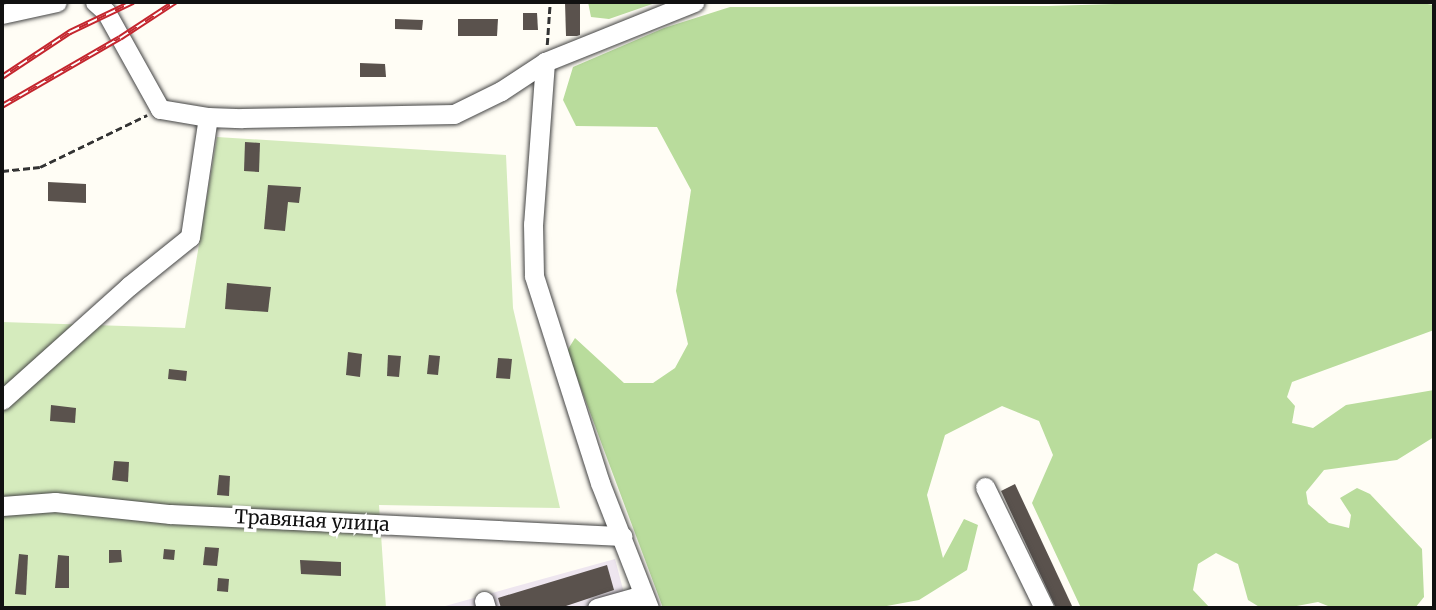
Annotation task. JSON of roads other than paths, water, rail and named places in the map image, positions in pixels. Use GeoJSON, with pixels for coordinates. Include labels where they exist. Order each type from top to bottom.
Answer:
{"type":"FeatureCollection","features":[{"type":"Feature","properties":{"kind":"street"},"geometry":{"type":"LineString","coordinates":[[2,14],[57,2]]}},
{"type":"Feature","properties":{"kind":"street"},"geometry":{"type":"LineString","coordinates":[[101,7],[160,109],[208,117],[454,114],[501,91],[545,62],[694,2]]}},
{"type":"Feature","properties":{"kind":"street"},"geometry":{"type":"LineString","coordinates":[[545,62],[533,224],[534,276],[600,483],[646,601],[597,608]]}},
{"type":"Feature","properties":{"kind":"street"},"geometry":{"type":"LineString","coordinates":[[2,400],[129,286],[190,237],[208,117]]}},
{"type":"Feature","properties":{"kind":"street"},"geometry":{"type":"LineString","coordinates":[[985,487],[1044,608]]}},
{"type":"Feature","properties":{"kind":"street","name":"Травяная улица"},"geometry":{"type":"LineString","coordinates":[[2,506],[54,502],[170,514],[622,537]]}},
{"type":"Feature","properties":{"kind":"railway"},"geometry":{"type":"LineString","coordinates":[[2,77],[70,32],[133,2]]}},
{"type":"Feature","properties":{"kind":"railway"},"geometry":{"type":"LineString","coordinates":[[2,106],[120,38],[175,2]]}}]}
